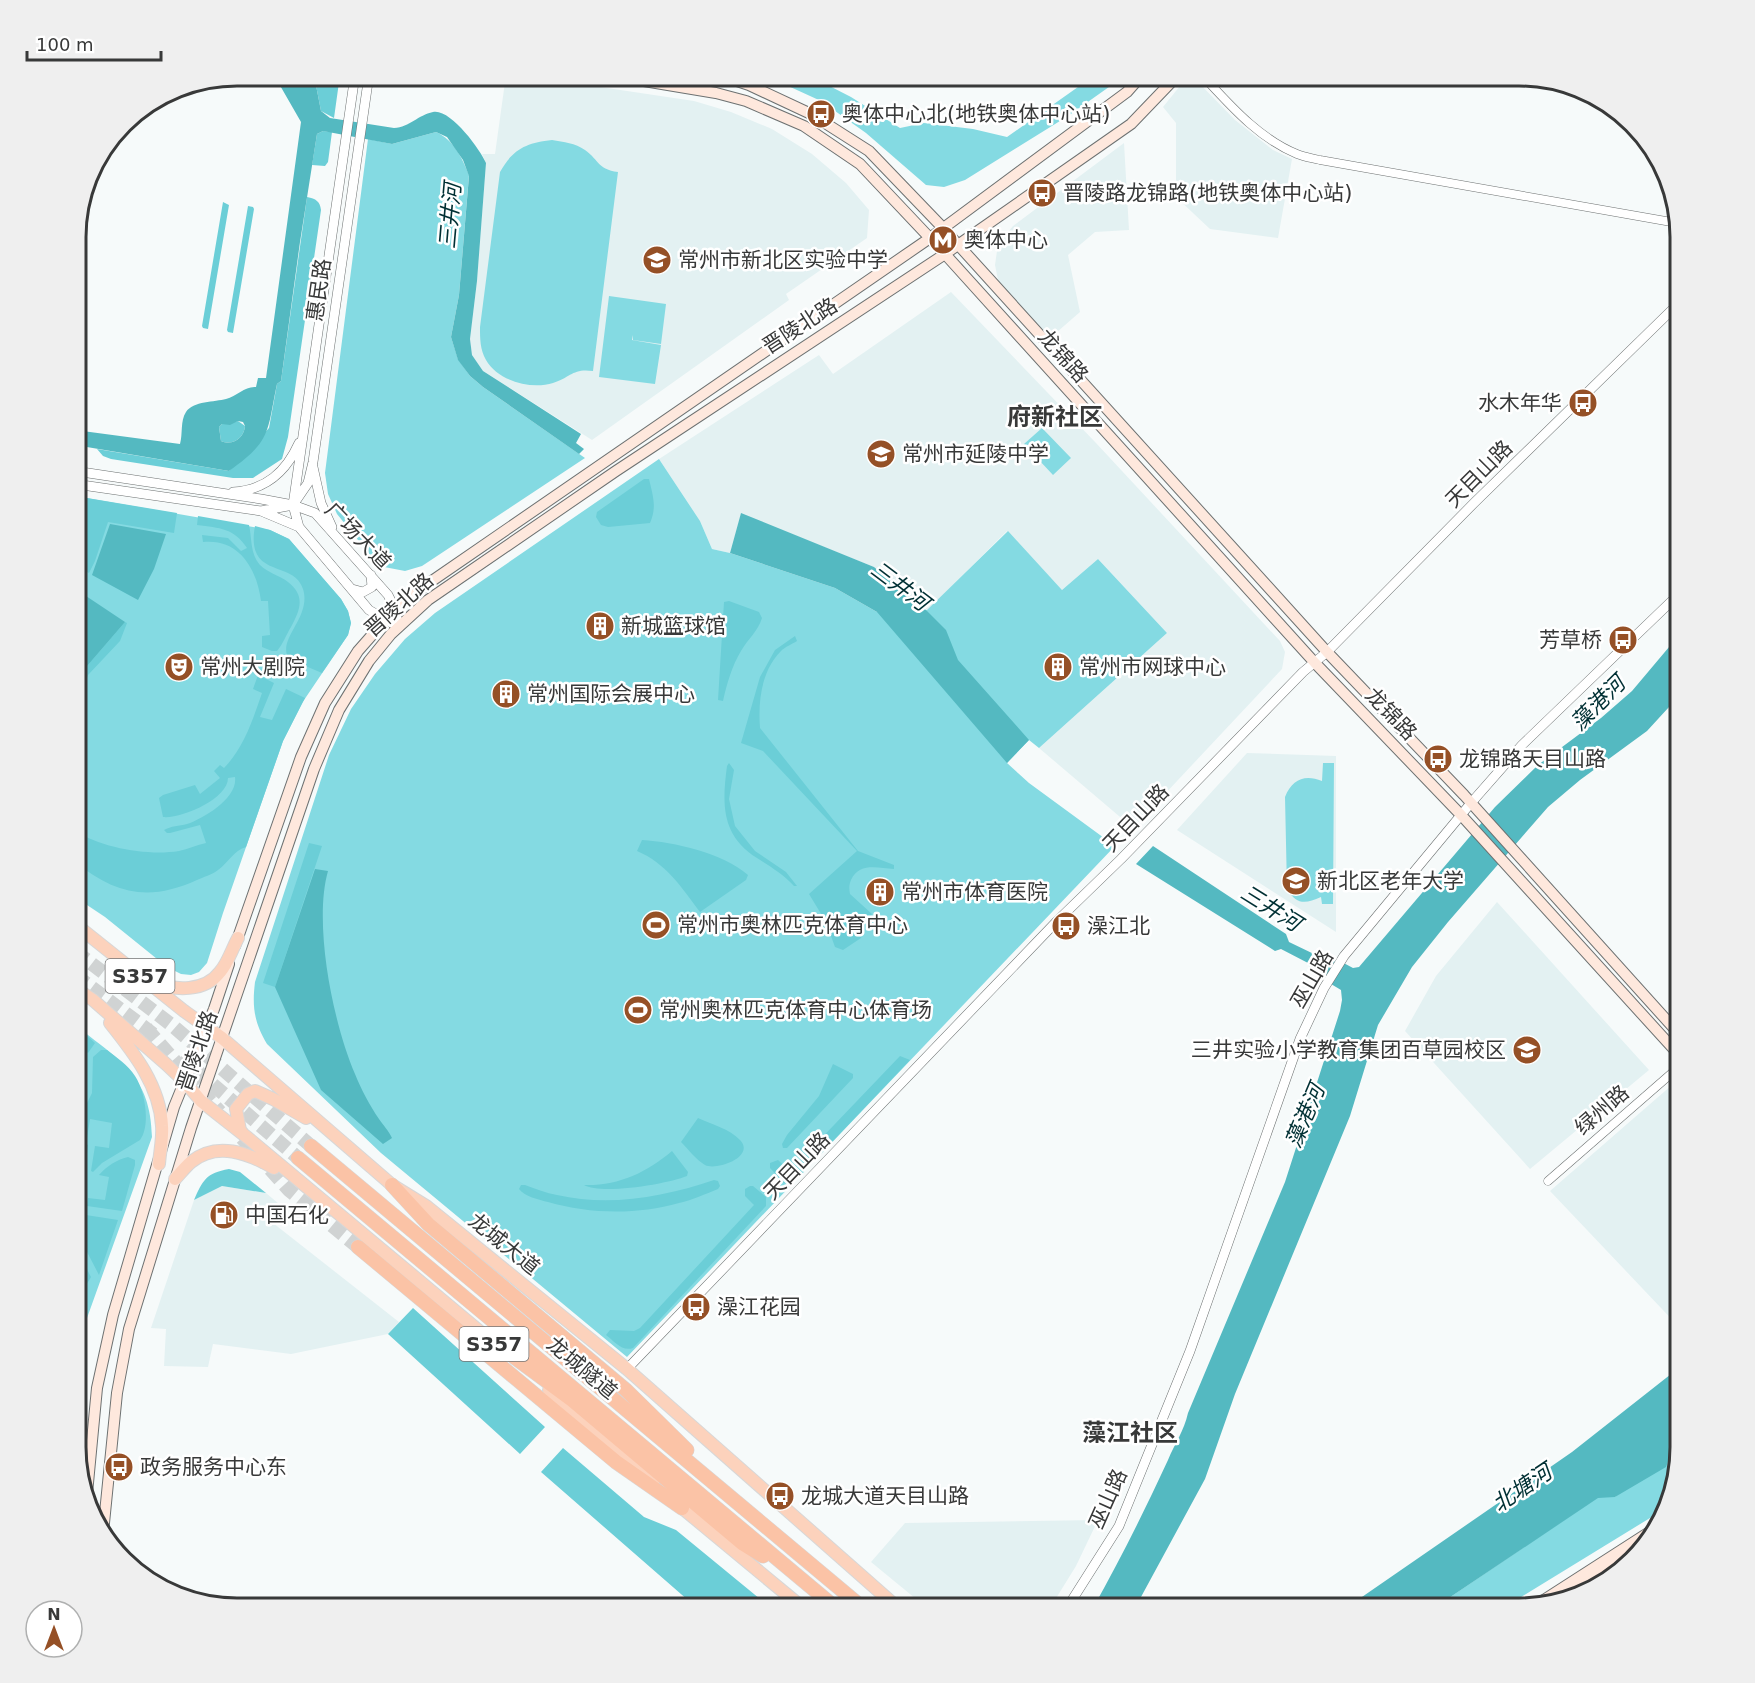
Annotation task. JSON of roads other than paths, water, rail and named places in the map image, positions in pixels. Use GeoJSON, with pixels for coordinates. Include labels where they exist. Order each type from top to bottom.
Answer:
{"type":"FeatureCollection","features":[{"type":"Feature","properties":{"kind":"highway","name":"龙城隧道"},"geometry":{"type":"LineString","coordinates":[[310,1146],[821,1573]]}},
{"type":"Feature","properties":{"kind":"highway","name":"龙城隧道"},"geometry":{"type":"LineString","coordinates":[[298,1158],[810,1586]]}},
{"type":"Feature","properties":{"kind":"highway"},"geometry":{"type":"LineString","coordinates":[[392,1185],[428,1224],[626,1390],[719,1482],[851,1598]]}},
{"type":"Feature","properties":{"kind":"highway"},"geometry":{"type":"LineString","coordinates":[[358,1247],[616,1462],[682,1508]]}},
{"type":"Feature","properties":{"kind":"highway"},"geometry":{"type":"LineString","coordinates":[[483,1334],[572,1400],[742,1543],[810,1586],[824,1598]]}},
{"type":"Feature","properties":{"kind":"main road","name":"龙锦路"},"geometry":{"type":"LineString","coordinates":[[674,86],[746,101],[804,126],[860,164],[945,254],[1315,663],[1462,816],[1670,1045]]}},
{"type":"Feature","properties":{"kind":"main road","name":"龙锦路"},"geometry":{"type":"LineString","coordinates":[[761,86],[811,114],[869,151],[943,228],[1327,652],[1471,803],[1670,1024]]}},
{"type":"Feature","properties":{"kind":"main road","name":"晋陵北路"},"geometry":{"type":"LineString","coordinates":[[89,1478],[100,1371],[113,1315],[174,1107],[206,1026],[302,757],[325,703],[358,651],[395,609],[426,585],[930,238],[1132,86]]}},
{"type":"Feature","properties":{"kind":"main road","name":"晋陵北路"},"geometry":{"type":"LineString","coordinates":[[100,1511],[121,1365],[129,1329],[175,1179],[314,769],[335,720],[369,661],[399,627],[428,600],[606,478],[945,254],[1131,124],[1167,86]]}},
{"type":"Feature","properties":{"kind":"main road","name":"龙城大道"},"geometry":{"type":"LineString","coordinates":[[86,933],[222,1038],[392,1185],[426,1206],[627,1369],[887,1598]]}},
{"type":"Feature","properties":{"kind":"main road"},"geometry":{"type":"LineString","coordinates":[[139,976],[164,987],[186,988],[203,985],[220,973],[238,938]]}},
{"type":"Feature","properties":{"kind":"main road","name":"S357"},"geometry":{"type":"LineString","coordinates":[[86,995],[185,1082],[201,1101],[483,1334],[682,1508],[791,1598]]}},
{"type":"Feature","properties":{"kind":"main road"},"geometry":{"type":"LineString","coordinates":[[93,1000],[146,1072],[156,1096],[162,1126],[159,1164]]}},
{"type":"Feature","properties":{"kind":"main road"},"geometry":{"type":"LineString","coordinates":[[248,1138],[240,1130],[236,1109],[248,1094],[255,1091],[333,1134]]}},
{"type":"Feature","properties":{"kind":"main road"},"geometry":{"type":"LineString","coordinates":[[175,1179],[191,1162],[210,1152],[231,1150],[253,1156],[302,1183]]}},
{"type":"Feature","properties":{"kind":"main road"},"geometry":{"type":"LineString","coordinates":[[1555,1593],[1636,1541]]}},
{"type":"Feature","properties":{"kind":"street","name":"惠民路"},"geometry":{"type":"LineString","coordinates":[[299,527],[293,505],[353,86]]}},
{"type":"Feature","properties":{"kind":"street","name":"惠民路"},"geometry":{"type":"LineString","coordinates":[[293,505],[308,483],[313,462],[367,86]]}},
{"type":"Feature","properties":{"kind":"street"},"geometry":{"type":"LineString","coordinates":[[1212,86],[1240,115],[1278,144],[1298,154],[1331,162],[1668,221]]}},
{"type":"Feature","properties":{"kind":"street","name":"天目山路"},"geometry":{"type":"LineString","coordinates":[[627,1369],[1057,921],[1474,502],[1669,313]]}},
{"type":"Feature","properties":{"kind":"street"},"geometry":{"type":"LineString","coordinates":[[219,492],[240,491],[260,486],[278,474],[291,460],[304,432]]}},
{"type":"Feature","properties":{"kind":"street"},"geometry":{"type":"LineString","coordinates":[[313,462],[321,503],[339,540]]}},
{"type":"Feature","properties":{"kind":"street","name":"广场大道"},"geometry":{"type":"LineString","coordinates":[[86,473],[293,505],[315,513],[388,595],[395,609],[399,627]]}},
{"type":"Feature","properties":{"kind":"street","name":"广场大道"},"geometry":{"type":"LineString","coordinates":[[86,485],[261,511],[299,527],[369,610],[399,627]]}},
{"type":"Feature","properties":{"kind":"street"},"geometry":{"type":"LineString","coordinates":[[261,511],[293,505]]}},
{"type":"Feature","properties":{"kind":"street"},"geometry":{"type":"LineString","coordinates":[[352,589],[363,592],[372,587],[371,575]]}},
{"type":"Feature","properties":{"kind":"street","name":"巫山路"},"geometry":{"type":"LineString","coordinates":[[1073,1598],[1119,1526],[1190,1351],[1300,1039],[1324,988],[1344,956],[1522,745],[1669,603]]}},
{"type":"Feature","properties":{"kind":"street","name":"绿州路"},"geometry":{"type":"LineString","coordinates":[[1548,1181],[1670,1075]]}},
{"type":"Feature","properties":{"kind":"water"},"geometry":{"type":"Polygon","coordinates":[[[280,86],[316,86],[321,111],[330,118],[394,128],[405,126],[433,112],[440,112],[448,116],[464,131],[486,163],[470,339],[472,355],[483,371],[581,434],[576,443],[584,449],[579,454],[483,387],[470,376],[458,360],[451,337],[459,295],[469,176],[463,160],[447,137],[436,132],[392,144],[323,131],[317,134],[281,381],[277,384],[265,434],[260,443],[243,461],[229,471],[86,447],[86,431],[180,444],[183,419],[189,408],[230,398],[248,388],[256,387],[258,378],[266,378],[301,122],[280,86]],[[238,421],[230,425],[222,424],[219,427],[221,441],[234,442],[243,434],[245,426],[243,422],[238,421]]]}},
{"type":"Feature","properties":{"kind":"water"},"geometry":{"type":"Polygon","coordinates":[[[741,513],[874,567],[946,630],[958,660],[1029,740],[1007,763],[877,612],[835,588],[730,553],[741,513]]]}},
{"type":"Feature","properties":{"kind":"water"},"geometry":{"type":"Polygon","coordinates":[[[110,524],[166,534],[154,569],[138,600],[92,575],[110,524]]]}},
{"type":"Feature","properties":{"kind":"water"},"geometry":{"type":"Polygon","coordinates":[[[86,596],[125,622],[86,667],[86,596]]]}},
{"type":"Feature","properties":{"kind":"water"},"geometry":{"type":"Polygon","coordinates":[[[1669,647],[1669,707],[1647,731],[1580,780],[1548,807],[1412,967],[1378,1025],[1350,1116],[1235,1394],[1205,1479],[1140,1598],[1099,1598],[1182,1431],[1285,1182],[1342,1000],[1341,990],[1311,972],[1308,963],[1281,949],[1275,951],[1136,864],[1153,846],[1286,934],[1289,942],[1316,955],[1321,951],[1353,968],[1359,967],[1495,807],[1538,765],[1601,718],[1632,691],[1669,647]]]}},
{"type":"Feature","properties":{"kind":"water"},"geometry":{"type":"Polygon","coordinates":[[[315,869],[328,871],[324,893],[324,945],[339,1028],[360,1086],[372,1109],[392,1138],[383,1144],[321,1090],[275,987],[315,869]]]}},
{"type":"Feature","properties":{"kind":"water","name":"北塘河"},"geometry":{"type":"Polygon","coordinates":[[[1670,1375],[1670,1446],[1666,1467],[1615,1497],[1598,1498],[1449,1598],[1360,1598],[1572,1452],[1670,1375]]]}},
{"type":"Feature","properties":{"kind":"tunnel"},"geometry":{"type":"LineString","coordinates":[[86,959],[173,1026],[311,1146]]}},
{"type":"Feature","properties":{"kind":"tunnel"},"geometry":{"type":"LineString","coordinates":[[86,983],[153,1034]]}},
{"type":"Feature","properties":{"kind":"tunnel"},"geometry":{"type":"LineString","coordinates":[[146,1028],[220,1112]]}},
{"type":"Feature","properties":{"kind":"tunnel"},"geometry":{"type":"LineString","coordinates":[[181,1057],[298,1158]]}},
{"type":"Feature","properties":{"kind":"tunnel"},"geometry":{"type":"LineString","coordinates":[[242,1138],[289,1190],[358,1247]]}},
{"type":"Feature","properties":{"kind":"place","name":"奥体中心北(地铁奥体中心站)"},"geometry":{"type":"Point","coordinates":[821,114]}},
{"type":"Feature","properties":{"kind":"place","name":"晋陵路龙锦路(地铁奥体中心站)"},"geometry":{"type":"Point","coordinates":[1042,193]}},
{"type":"Feature","properties":{"kind":"place","name":"奥体中心"},"geometry":{"type":"Point","coordinates":[943,240]}},
{"type":"Feature","properties":{"kind":"place","name":"常州市新北区实验中学"},"geometry":{"type":"Point","coordinates":[657,260]}},
{"type":"Feature","properties":{"kind":"place","name":"水木年华"},"geometry":{"type":"Point","coordinates":[1583,403]}},
{"type":"Feature","properties":{"kind":"place","name":"常州市延陵中学"},"geometry":{"type":"Point","coordinates":[881,454]}},
{"type":"Feature","properties":{"kind":"place","name":"新城篮球馆"},"geometry":{"type":"Point","coordinates":[600,626]}},
{"type":"Feature","properties":{"kind":"place","name":"芳草桥"},"geometry":{"type":"Point","coordinates":[1623,640]}},
{"type":"Feature","properties":{"kind":"place","name":"常州大剧院"},"geometry":{"type":"Point","coordinates":[179,667]}},
{"type":"Feature","properties":{"kind":"place","name":"常州市网球中心"},"geometry":{"type":"Point","coordinates":[1058,667]}},
{"type":"Feature","properties":{"kind":"place","name":"常州国际会展中心"},"geometry":{"type":"Point","coordinates":[506,694]}},
{"type":"Feature","properties":{"kind":"place","name":"龙锦路天目山路"},"geometry":{"type":"Point","coordinates":[1438,759]}},
{"type":"Feature","properties":{"kind":"place","name":"新北区老年大学"},"geometry":{"type":"Point","coordinates":[1296,881]}},
{"type":"Feature","properties":{"kind":"place","name":"常州市体育医院"},"geometry":{"type":"Point","coordinates":[880,892]}},
{"type":"Feature","properties":{"kind":"place","name":"常州市奥林匹克体育中心"},"geometry":{"type":"Point","coordinates":[656,925]}},
{"type":"Feature","properties":{"kind":"place","name":"澡江北"},"geometry":{"type":"Point","coordinates":[1066,926]}},
{"type":"Feature","properties":{"kind":"place","name":"常州奥林匹克体育中心体育场"},"geometry":{"type":"Point","coordinates":[638,1010]}},
{"type":"Feature","properties":{"kind":"place","name":"三井实验小学教育集团百草园校区"},"geometry":{"type":"Point","coordinates":[1527,1050]}},
{"type":"Feature","properties":{"kind":"place","name":"中国石化"},"geometry":{"type":"Point","coordinates":[224,1215]}},
{"type":"Feature","properties":{"kind":"place","name":"澡江花园"},"geometry":{"type":"Point","coordinates":[696,1307]}},
{"type":"Feature","properties":{"kind":"place","name":"政务服务中心东"},"geometry":{"type":"Point","coordinates":[119,1467]}},
{"type":"Feature","properties":{"kind":"place","name":"龙城大道天目山路"},"geometry":{"type":"Point","coordinates":[780,1496]}},
{"type":"Feature","properties":{"kind":"district","name":"府新社区"},"geometry":{"type":"Point","coordinates":[1055,417]}},
{"type":"Feature","properties":{"kind":"district","name":"藻江社区"},"geometry":{"type":"Point","coordinates":[1130,1433]}},
{"type":"Feature","properties":{"kind":"water label","name":"三井河"},"geometry":{"type":"Point","coordinates":[450,216]}},
{"type":"Feature","properties":{"kind":"water label","name":"三井河"},"geometry":{"type":"Point","coordinates":[900,586]}},
{"type":"Feature","properties":{"kind":"water label","name":"藻港河"},"geometry":{"type":"Point","coordinates":[1598,703]}},
{"type":"Feature","properties":{"kind":"water label","name":"三井河"},"geometry":{"type":"Point","coordinates":[1271,908]}},
{"type":"Feature","properties":{"kind":"water label","name":"藻港河"},"geometry":{"type":"Point","coordinates":[1305,1116]}}]}
